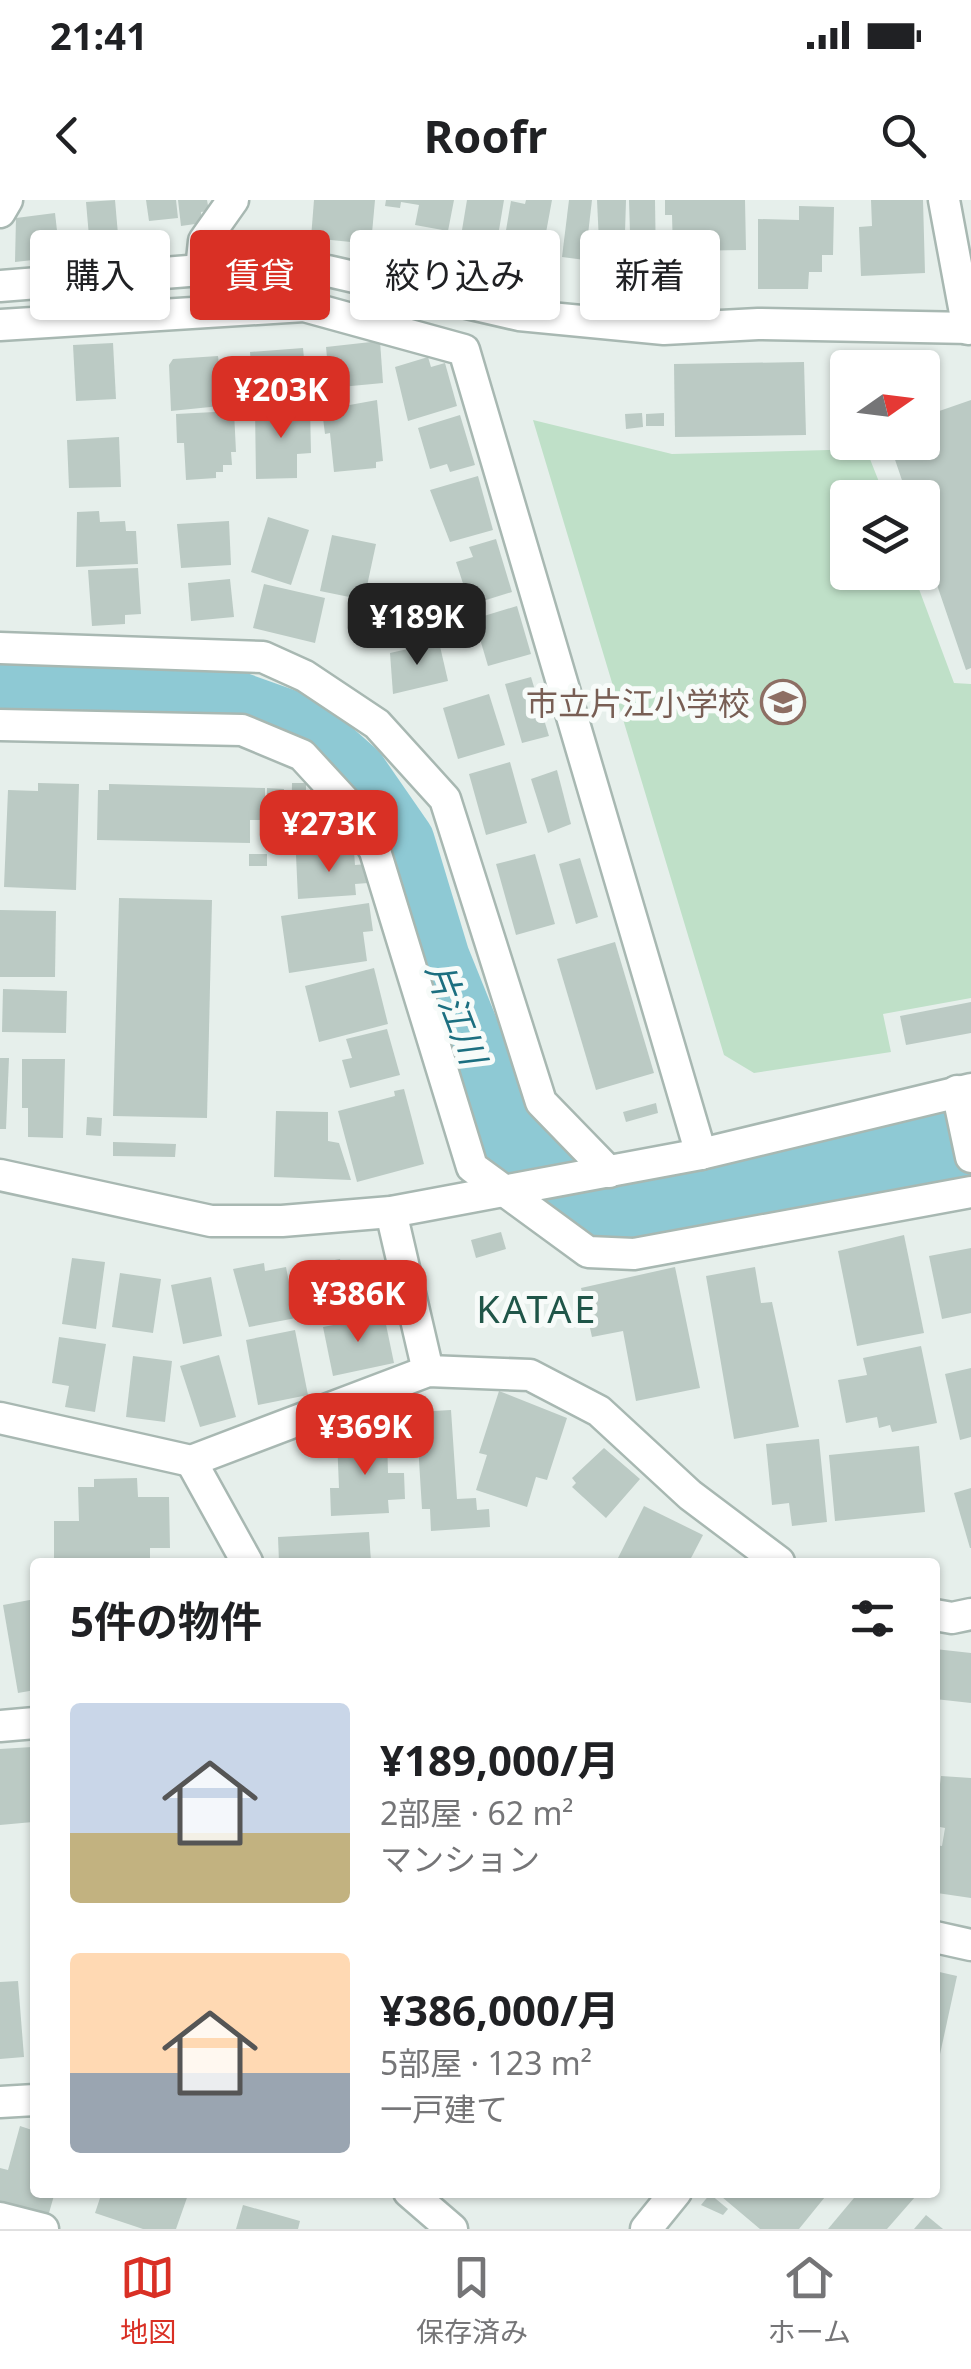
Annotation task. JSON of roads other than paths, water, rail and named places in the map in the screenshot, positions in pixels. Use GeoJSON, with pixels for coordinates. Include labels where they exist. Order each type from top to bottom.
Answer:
{"type":"FeatureCollection","features":[{"type":"Feature","properties":{"kind":"street"},"geometry":{"type":"LineString","coordinates":[[0,212],[7,200]]}},
{"type":"Feature","properties":{"kind":"street"},"geometry":{"type":"LineString","coordinates":[[212,230],[233,200]]}},
{"type":"Feature","properties":{"kind":"street"},"geometry":{"type":"LineString","coordinates":[[330,271],[519,315],[664,329],[758,324],[970,328],[944,200]]}},
{"type":"Feature","properties":{"kind":"street"},"geometry":{"type":"LineString","coordinates":[[0,286],[190,271]]}},
{"type":"Feature","properties":{"kind":"street"},"geometry":{"type":"LineString","coordinates":[[0,324],[304,306],[464,350],[701,1154]]}},
{"type":"Feature","properties":{"kind":"street"},"geometry":{"type":"LineString","coordinates":[[0,648],[263,657],[305,676],[378,724],[445,799],[541,1102],[602,1174]]}},
{"type":"Feature","properties":{"kind":"street"},"geometry":{"type":"LineString","coordinates":[[0,725],[242,730],[302,755],[349,806],[375,851],[472,1167],[508,1188],[588,1252],[634,1254],[971,1192]]}},
{"type":"Feature","properties":{"kind":"street"},"geometry":{"type":"LineString","coordinates":[[0,1176],[211,1220],[282,1221],[390,1212],[602,1174],[963,1098],[971,1157]]}},
{"type":"Feature","properties":{"kind":"street"},"geometry":{"type":"LineString","coordinates":[[390,1212],[428,1371]]}},
{"type":"Feature","properties":{"kind":"street"},"geometry":{"type":"LineString","coordinates":[[0,1418],[191,1461],[428,1371],[530,1375],[600,1412],[690,1496],[773,1558]]}},
{"type":"Feature","properties":{"kind":"street"},"geometry":{"type":"LineString","coordinates":[[191,1461],[246,1558]]}},
{"type":"Feature","properties":{"kind":"street"},"geometry":{"type":"LineString","coordinates":[[940,1615],[971,1614]]}},
{"type":"Feature","properties":{"kind":"street"},"geometry":{"type":"LineString","coordinates":[[0,1726],[30,1723]]}},
{"type":"Feature","properties":{"kind":"street"},"geometry":{"type":"LineString","coordinates":[[940,1939],[971,1945]]}},
{"type":"Feature","properties":{"kind":"street"},"geometry":{"type":"LineString","coordinates":[[0,2102],[30,2100]]}},
{"type":"Feature","properties":{"kind":"street"},"geometry":{"type":"LineString","coordinates":[[416,2198],[452,2229]]}},
{"type":"Feature","properties":{"kind":"street"},"geometry":{"type":"LineString","coordinates":[[646,2229],[671,2198]]}},
{"type":"Feature","properties":{"kind":"street"},"geometry":{"type":"LineString","coordinates":[[0,2218],[43,2229]]}},
{"type":"Feature","properties":{"kind":"waterway","name":"片江川"},"geometry":{"type":"LineString","coordinates":[[0,681],[221,701],[302,730],[353,775],[400,843],[435,959],[506,1135],[599,1219],[971,1143]]}},
{"type":"Feature","properties":{"kind":"place","name":"市立片江小学校"},"geometry":{"type":"Point","coordinates":[783,702]}},
{"type":"Feature","properties":{"kind":"district","name":"KATAE"},"geometry":{"type":"Point","coordinates":[537,1308]}}]}
